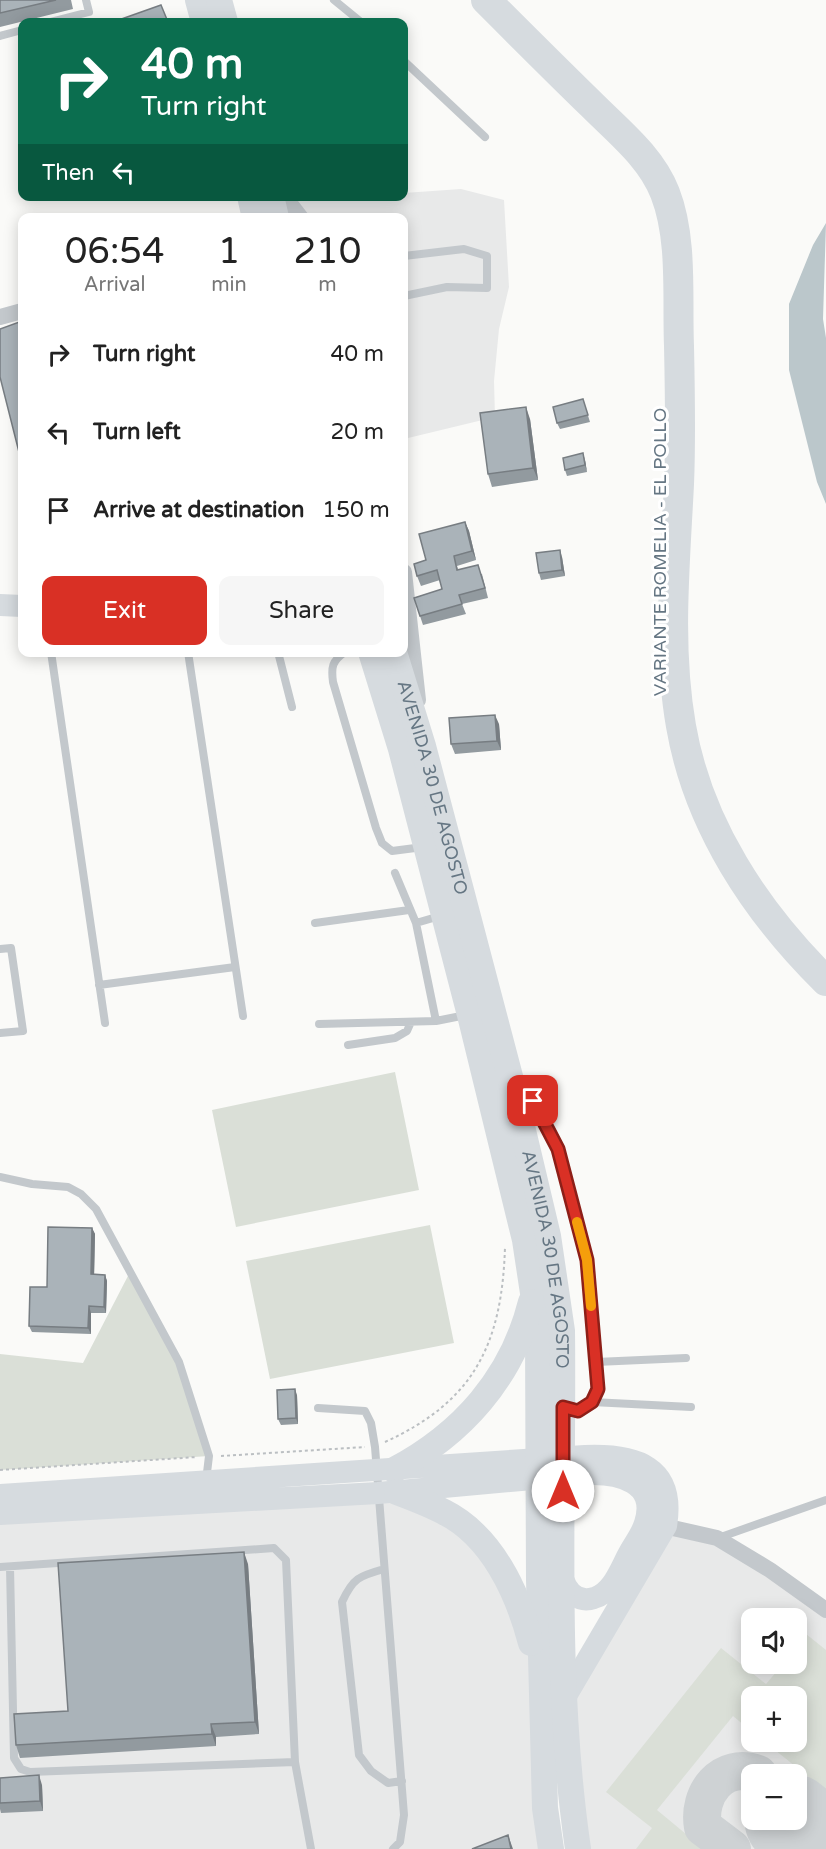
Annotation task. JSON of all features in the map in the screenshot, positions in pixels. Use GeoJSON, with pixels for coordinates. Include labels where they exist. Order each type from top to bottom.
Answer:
{"type":"FeatureCollection","features":[{"type":"Feature","properties":{"kind":"highway","name":"VARIANTE ROMELIA - EL POLLO"},"geometry":{"type":"LineString","coordinates":[[486,0],[637,148],[664,190],[672,216],[676,253],[680,397],[673,600],[674,676],[681,728],[693,774],[706,809],[745,884],[782,936],[826,981]]}},
{"type":"Feature","properties":{"kind":"highway","name":"VARIANTE ROMELIA - EL POLLO"},"geometry":{"type":"LineString","coordinates":[[620,133],[651,184],[659,219],[662,298],[656,635],[660,705],[666,738],[698,833],[732,897],[782,959],[826,1002]]}},
{"type":"Feature","properties":{"kind":"main road"},"geometry":{"type":"LineString","coordinates":[[198,0],[203,18]]}},
{"type":"Feature","properties":{"kind":"main road"},"geometry":{"type":"LineString","coordinates":[[219,0],[224,18]]}},
{"type":"Feature","properties":{"kind":"main road","name":"AVENIDA 30 DE AGOSTO"},"geometry":{"type":"LineString","coordinates":[[373,657],[401,749],[525,1240],[538,1335],[555,1422]]}},
{"type":"Feature","properties":{"kind":"main road","name":"AVENIDA 30 DE AGOSTO"},"geometry":{"type":"LineString","coordinates":[[396,657],[423,746],[512,1084],[548,1236],[558,1291],[562,1331],[555,1422],[552,1513],[554,1698],[578,1849]]}},
{"type":"Feature","properties":{"kind":"main road"},"geometry":{"type":"LineString","coordinates":[[533,1293],[512,1353],[484,1398],[447,1436],[387,1482],[445,1512],[466,1526],[503,1572],[554,1698]]}},
{"type":"Feature","properties":{"kind":"main road","name":"AVENIDA 30 DE AGOSTO"},"geometry":{"type":"LineString","coordinates":[[551,1849],[545,1808],[563,1579],[552,1513]]}},
{"type":"Feature","properties":{"kind":"street"},"geometry":{"type":"LineString","coordinates":[[288,201],[297,213]]}},
{"type":"Feature","properties":{"kind":"street"},"geometry":{"type":"LineString","coordinates":[[0,317],[18,315]]}},
{"type":"Feature","properties":{"kind":"street"},"geometry":{"type":"LineString","coordinates":[[0,604],[18,606]]}},
{"type":"Feature","properties":{"kind":"street"},"geometry":{"type":"LineString","coordinates":[[408,609],[423,746]]}},
{"type":"Feature","properties":{"kind":"street"},"geometry":{"type":"LineString","coordinates":[[0,1514],[201,1504],[616,1455],[635,1459],[652,1471],[663,1486],[669,1507],[611,1585],[595,1598],[574,1596],[566,1589],[563,1579]]}},
{"type":"Feature","properties":{"kind":"street"},"geometry":{"type":"LineString","coordinates":[[0,1495],[206,1481],[387,1482]]}},
{"type":"Feature","properties":{"kind":"street"},"geometry":{"type":"LineString","coordinates":[[656,1525],[717,1538],[770,1570],[826,1610]]}},
{"type":"Feature","properties":{"kind":"street"},"geometry":{"type":"LineString","coordinates":[[554,1698],[656,1525]]}},
{"type":"Feature","properties":{"kind":"lane"},"geometry":{"type":"LineString","coordinates":[[66,18],[89,12],[86,0]]}},
{"type":"Feature","properties":{"kind":"lane"},"geometry":{"type":"LineString","coordinates":[[334,0],[356,18]]}},
{"type":"Feature","properties":{"kind":"lane"},"geometry":{"type":"LineString","coordinates":[[0,36],[18,31]]}},
{"type":"Feature","properties":{"kind":"lane"},"geometry":{"type":"LineString","coordinates":[[408,65],[485,137]]}},
{"type":"Feature","properties":{"kind":"lane"},"geometry":{"type":"LineString","coordinates":[[408,256],[464,249],[487,256],[487,288],[447,287],[408,295]]}},
{"type":"Feature","properties":{"kind":"lane"},"geometry":{"type":"LineString","coordinates":[[52,657],[105,1023]]}},
{"type":"Feature","properties":{"kind":"lane"},"geometry":{"type":"LineString","coordinates":[[189,657],[243,1016]]}},
{"type":"Feature","properties":{"kind":"lane"},"geometry":{"type":"LineString","coordinates":[[280,657],[292,706]]}},
{"type":"Feature","properties":{"kind":"lane"},"geometry":{"type":"LineString","coordinates":[[339,657],[331,668],[333,682],[382,843],[392,851],[426,846]]}},
{"type":"Feature","properties":{"kind":"lane"},"geometry":{"type":"LineString","coordinates":[[395,873],[416,922],[436,1021]]}},
{"type":"Feature","properties":{"kind":"lane"},"geometry":{"type":"LineString","coordinates":[[315,923],[409,910]]}},
{"type":"Feature","properties":{"kind":"lane"},"geometry":{"type":"LineString","coordinates":[[416,922],[444,915]]}},
{"type":"Feature","properties":{"kind":"lane"},"geometry":{"type":"LineString","coordinates":[[0,949],[11,948],[23,1031],[0,1033]]}},
{"type":"Feature","properties":{"kind":"lane"},"geometry":{"type":"LineString","coordinates":[[99,984],[235,967]]}},
{"type":"Feature","properties":{"kind":"lane"},"geometry":{"type":"LineString","coordinates":[[319,1024],[436,1021],[470,1015]]}},
{"type":"Feature","properties":{"kind":"lane"},"geometry":{"type":"LineString","coordinates":[[348,1045],[395,1038],[407,1031],[411,1022]]}},
{"type":"Feature","properties":{"kind":"lane"},"geometry":{"type":"LineString","coordinates":[[512,1084],[533,1101],[558,1149],[587,1260],[598,1389],[592,1402],[555,1422]]}},
{"type":"Feature","properties":{"kind":"lane"},"geometry":{"type":"LineString","coordinates":[[0,1177],[32,1184],[68,1187],[81,1194],[96,1209],[179,1362],[208,1456],[201,1504]]}},
{"type":"Feature","properties":{"kind":"lane"},"geometry":{"type":"LineString","coordinates":[[596,1362],[686,1358]]}},
{"type":"Feature","properties":{"kind":"lane"},"geometry":{"type":"LineString","coordinates":[[592,1402],[691,1407]]}},
{"type":"Feature","properties":{"kind":"lane"},"geometry":{"type":"LineString","coordinates":[[318,1408],[365,1410],[371,1423],[375,1447],[387,1482],[384,1569],[404,1815],[400,1842],[393,1849]]}},
{"type":"Feature","properties":{"kind":"lane"},"geometry":{"type":"LineString","coordinates":[[717,1538],[826,1500]]}},
{"type":"Feature","properties":{"kind":"lane"},"geometry":{"type":"LineString","coordinates":[[0,1567],[274,1548],[282,1553],[286,1560],[295,1762],[312,1849]]}},
{"type":"Feature","properties":{"kind":"lane"},"geometry":{"type":"LineString","coordinates":[[10,1567],[14,1758],[21,1770],[30,1772],[295,1762]]}},
{"type":"Feature","properties":{"kind":"lane"},"geometry":{"type":"LineString","coordinates":[[384,1569],[362,1575],[350,1584],[342,1602],[359,1755],[371,1771],[388,1783],[402,1781]]}},
{"type":"Feature","properties":{"kind":"path"},"geometry":{"type":"LineString","coordinates":[[0,1470],[375,1447],[424,1422],[458,1392],[475,1372],[495,1325],[504,1280],[505,1247],[525,1240]]}},
{"type":"Feature","properties":{"kind":"shaded area"},"geometry":{"type":"Polygon","coordinates":[[[461,189],[504,200],[509,287],[499,329],[494,381],[495,417],[408,438],[408,213],[298,213],[287,201],[408,201],[408,193],[461,189]]]}},
{"type":"Feature","properties":{"kind":"shaded area"},"geometry":{"type":"Polygon","coordinates":[[[826,223],[823,319],[826,338],[826,504],[817,482],[789,370],[789,304],[813,245],[826,223]]]}},
{"type":"Feature","properties":{"kind":"shaded area"},"geometry":{"type":"Polygon","coordinates":[[[395,1072],[419,1190],[236,1227],[212,1110],[395,1072]]]}},
{"type":"Feature","properties":{"kind":"shaded area"},"geometry":{"type":"Polygon","coordinates":[[[430,1225],[454,1343],[270,1379],[246,1261],[430,1225]]]}},
{"type":"Feature","properties":{"kind":"shaded area"},"geometry":{"type":"Polygon","coordinates":[[[130,1272],[179,1362],[209,1456],[0,1470],[0,1354],[83,1363],[130,1272]]]}},
{"type":"Feature","properties":{"kind":"shaded area"},"geometry":{"type":"Polygon","coordinates":[[[397,1492],[466,1526],[528,1631],[551,1849],[0,1849],[0,1514],[397,1492]]]}},
{"type":"Feature","properties":{"kind":"shaded area"},"geometry":{"type":"Polygon","coordinates":[[[666,1526],[717,1538],[826,1610],[826,1849],[578,1849],[566,1696],[666,1526]]]}},
{"type":"Feature","properties":{"kind":"shaded area"},"geometry":{"type":"Polygon","coordinates":[[[807,1635],[826,1650],[826,1791],[807,1776],[807,1764],[792,1764],[777,1752],[807,1752],[807,1686],[741,1686],[741,1723],[733,1716],[657,1810],[704,1849],[636,1849],[652,1828],[606,1792],[721,1648],[741,1664],[741,1674],[754,1674],[766,1684],[774,1674],[807,1674],[807,1635]]]}},
{"type":"Feature","properties":{"kind":"building"},"geometry":{"type":"Polygon","coordinates":[[[0,0],[56,0],[0,13],[0,0]]]}},
{"type":"Feature","properties":{"kind":"building"},"geometry":{"type":"Polygon","coordinates":[[[161,5],[166,18],[124,18],[161,5]]]}},
{"type":"Feature","properties":{"kind":"building"},"geometry":{"type":"Polygon","coordinates":[[[18,322],[18,448],[0,377],[0,329],[18,322]]]}},
{"type":"Feature","properties":{"kind":"building"},"geometry":{"type":"Polygon","coordinates":[[[583,399],[588,415],[557,423],[553,407],[583,399]]]}},
{"type":"Feature","properties":{"kind":"building"},"geometry":{"type":"Polygon","coordinates":[[[526,407],[533,468],[488,474],[480,413],[526,407]]]}},
{"type":"Feature","properties":{"kind":"building"},"geometry":{"type":"Polygon","coordinates":[[[583,453],[585,465],[565,470],[563,458],[583,453]]]}},
{"type":"Feature","properties":{"kind":"building"},"geometry":{"type":"Polygon","coordinates":[[[465,522],[472,551],[454,556],[457,570],[478,565],[485,588],[459,595],[462,604],[420,616],[414,598],[442,589],[437,570],[417,576],[414,564],[426,560],[419,534],[465,522]]]}},
{"type":"Feature","properties":{"kind":"building"},"geometry":{"type":"Polygon","coordinates":[[[560,550],[562,570],[539,573],[536,553],[560,550]]]}},
{"type":"Feature","properties":{"kind":"building"},"geometry":{"type":"Polygon","coordinates":[[[495,715],[497,741],[451,744],[449,718],[495,715]]]}},
{"type":"Feature","properties":{"kind":"building"},"geometry":{"type":"Polygon","coordinates":[[[48,1227],[92,1228],[91,1274],[105,1275],[104,1307],[89,1306],[88,1328],[29,1326],[30,1287],[47,1287],[48,1227]]]}},
{"type":"Feature","properties":{"kind":"building"},"geometry":{"type":"Polygon","coordinates":[[[295,1389],[296,1418],[278,1419],[277,1390],[295,1389]]]}},
{"type":"Feature","properties":{"kind":"building"},"geometry":{"type":"Polygon","coordinates":[[[244,1552],[255,1722],[211,1724],[212,1734],[16,1745],[14,1714],[68,1711],[58,1563],[244,1552]]]}},
{"type":"Feature","properties":{"kind":"building"},"geometry":{"type":"Polygon","coordinates":[[[39,1775],[40,1801],[0,1803],[0,1778],[39,1775]]]}},
{"type":"Feature","properties":{"kind":"building"},"geometry":{"type":"Polygon","coordinates":[[[508,1835],[511,1849],[472,1849],[508,1835]]]}},
{"type":"Feature","properties":{"kind":"taxiway"},"geometry":{"type":"LineString","coordinates":[[732,1849],[703,1827],[702,1815],[708,1792],[715,1783],[723,1776],[741,1771]]}},
{"type":"Feature","properties":{"kind":"runway"},"geometry":{"type":"LineString","coordinates":[[804,1830],[826,1848]]}},
{"type":"Feature","properties":{"kind":"slow traffic"},"geometry":{"type":"LineString","coordinates":[[577,1222],[587,1260],[591,1306]]}},
{"type":"Feature","properties":{"kind":"route"},"geometry":{"type":"LineString","coordinates":[[533,1101],[558,1149],[587,1260],[595,1342],[598,1389],[592,1402],[578,1411],[563,1407],[563,1491]]}}]}
